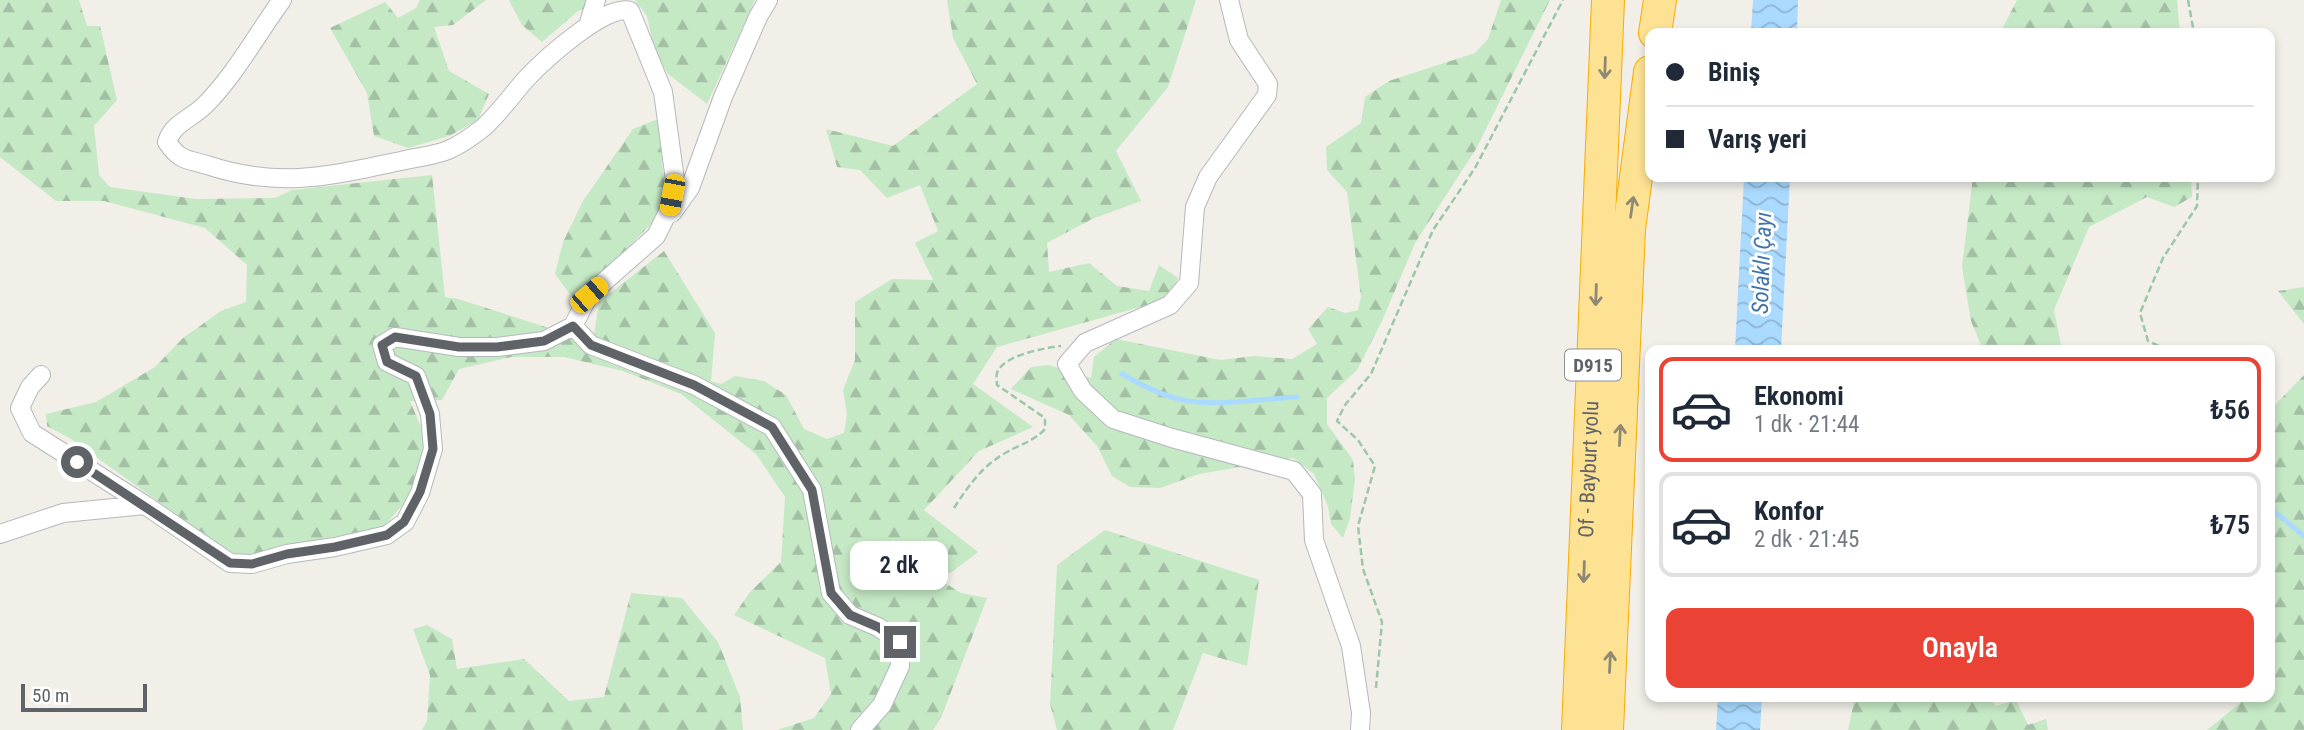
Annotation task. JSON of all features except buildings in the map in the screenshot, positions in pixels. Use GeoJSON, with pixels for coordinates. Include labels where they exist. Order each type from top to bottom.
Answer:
{"type":"FeatureCollection","features":[{"type":"Feature","properties":{"kind":"highway","name":"Of - Bayburt yolu"},"geometry":{"type":"LineString","coordinates":[[1578,730],[1608,0]]}},
{"type":"Feature","properties":{"kind":"highway"},"geometry":{"type":"LineString","coordinates":[[1656,28],[1660,0]]}},
{"type":"Feature","properties":{"kind":"highway","name":"Of - Bayburt yolu"},"geometry":{"type":"LineString","coordinates":[[1607,730],[1629,229],[1645,109]]}},
{"type":"Feature","properties":{"kind":"street"},"geometry":{"type":"LineString","coordinates":[[282,0],[221,87],[204,107],[170,132],[167,142],[176,156],[220,170],[261,178],[307,179],[342,175],[448,150],[481,129],[502,110],[527,78],[587,26],[606,13],[624,9],[630,11],[663,92],[675,180],[669,210],[656,236]]}},
{"type":"Feature","properties":{"kind":"street"},"geometry":{"type":"LineString","coordinates":[[587,26],[596,0]]}},
{"type":"Feature","properties":{"kind":"street"},"geometry":{"type":"LineString","coordinates":[[41,375],[30,387],[20,408],[32,433],[230,563],[252,564],[287,554],[387,535],[404,522],[415,502],[433,449],[430,414],[416,376],[387,362],[382,345],[395,337],[459,347],[497,347],[544,341],[573,326],[589,295],[656,236],[690,188],[723,97],[768,0]]}},
{"type":"Feature","properties":{"kind":"street"},"geometry":{"type":"LineString","coordinates":[[1229,0],[1240,40],[1268,84],[1266,95],[1208,177],[1195,207],[1189,283],[1170,305],[1085,343],[1067,363],[1083,391],[1113,419],[1294,471],[1312,495],[1314,540],[1351,646],[1361,713],[1360,730]]}},
{"type":"Feature","properties":{"kind":"street"},"geometry":{"type":"LineString","coordinates":[[573,326],[591,345],[694,385],[772,427],[812,490],[831,593],[850,615],[878,627],[900,642],[900,666],[882,705],[860,730]]}},
{"type":"Feature","properties":{"kind":"street"},"geometry":{"type":"LineString","coordinates":[[0,534],[63,513],[145,505]]}},
{"type":"Feature","properties":{"kind":"path"},"geometry":{"type":"LineString","coordinates":[[1376,690],[1381,622],[1363,569],[1358,526],[1375,466],[1358,440],[1337,421],[1345,405],[1371,374],[1433,230],[1475,168],[1563,0]]}},
{"type":"Feature","properties":{"kind":"path"},"geometry":{"type":"LineString","coordinates":[[2188,0],[2193,28]]}},
{"type":"Feature","properties":{"kind":"path"},"geometry":{"type":"LineString","coordinates":[[2157,345],[2148,341],[2140,313],[2163,258],[2197,206],[2198,182]]}},
{"type":"Feature","properties":{"kind":"path"},"geometry":{"type":"LineString","coordinates":[[954,508],[982,469],[1004,454],[1037,438],[1045,429],[1045,418],[997,385],[997,374],[1004,364],[1037,350],[1085,343]]}},
{"type":"Feature","properties":{"kind":"green space"},"geometry":{"type":"Polygon","coordinates":[[[0,0],[79,0],[87,26],[100,26],[117,100],[94,126],[99,175],[110,187],[196,199],[275,198],[292,190],[432,175],[445,297],[593,342],[599,302],[664,251],[715,333],[711,381],[721,384],[735,376],[764,381],[786,395],[804,429],[827,439],[844,433],[847,414],[843,390],[855,360],[855,302],[892,279],[933,280],[915,243],[938,231],[920,185],[887,198],[860,170],[837,167],[826,129],[893,146],[977,84],[953,38],[947,0],[1196,0],[1168,87],[1116,151],[1141,201],[1092,219],[1047,243],[1049,272],[1089,263],[1117,286],[1149,291],[1159,265],[1178,278],[1169,299],[997,347],[973,384],[1033,427],[979,451],[924,510],[978,552],[952,572],[935,577],[961,593],[987,598],[941,718],[933,730],[777,730],[814,718],[831,694],[825,658],[734,615],[750,592],[781,562],[785,497],[756,454],[681,394],[623,371],[564,357],[511,357],[459,369],[442,400],[410,401],[427,441],[415,491],[383,527],[236,557],[71,439],[47,426],[46,414],[96,402],[155,367],[183,338],[221,311],[246,302],[247,265],[205,228],[104,201],[56,201],[0,157],[0,0]]]}},
{"type":"Feature","properties":{"kind":"green space"},"geometry":{"type":"Polygon","coordinates":[[[420,0],[486,0],[453,25],[434,27],[449,71],[489,94],[478,120],[449,136],[408,148],[374,136],[367,93],[330,28],[385,2],[398,18],[416,8],[420,0]]]}},
{"type":"Feature","properties":{"kind":"green space"},"geometry":{"type":"Polygon","coordinates":[[[509,0],[607,0],[578,11],[542,42],[522,25],[509,0]]]}},
{"type":"Feature","properties":{"kind":"green space"},"geometry":{"type":"Polygon","coordinates":[[[635,0],[755,0],[707,104],[668,74],[655,53],[647,16],[635,0]]]}},
{"type":"Feature","properties":{"kind":"green space"},"geometry":{"type":"Polygon","coordinates":[[[1501,0],[1550,0],[1476,149],[1415,243],[1382,321],[1357,370],[1327,398],[1327,424],[1353,460],[1355,479],[1350,518],[1343,538],[1331,524],[1328,506],[1314,474],[1293,458],[1199,474],[1160,488],[1130,487],[1112,476],[1097,446],[1069,415],[1011,389],[1031,367],[1049,365],[1091,378],[1094,357],[1116,339],[1220,360],[1254,356],[1292,359],[1317,344],[1308,329],[1328,307],[1345,313],[1358,310],[1361,297],[1347,192],[1327,170],[1326,147],[1361,123],[1365,97],[1389,81],[1475,53],[1488,39],[1501,0]]]}},
{"type":"Feature","properties":{"kind":"green space"},"geometry":{"type":"Polygon","coordinates":[[[2017,0],[2177,0],[2180,28],[2003,28],[2017,0]]]}},
{"type":"Feature","properties":{"kind":"green space"},"geometry":{"type":"Polygon","coordinates":[[[658,119],[665,192],[656,219],[575,301],[555,274],[563,242],[583,201],[633,129],[658,119]]]}},
{"type":"Feature","properties":{"kind":"green space"},"geometry":{"type":"Polygon","coordinates":[[[1972,182],[2191,182],[2192,197],[2174,207],[2147,197],[2089,227],[2054,310],[2061,345],[1981,345],[1971,321],[1962,267],[1972,182]]]}},
{"type":"Feature","properties":{"kind":"green space"},"geometry":{"type":"Polygon","coordinates":[[[2304,287],[2304,324],[2278,291],[2304,287]]]}},
{"type":"Feature","properties":{"kind":"green space"},"geometry":{"type":"Polygon","coordinates":[[[2304,375],[2304,730],[2207,730],[2241,702],[2275,702],[2275,405],[2304,375]]]}},
{"type":"Feature","properties":{"kind":"green space"},"geometry":{"type":"Polygon","coordinates":[[[1105,530],[1259,580],[1247,666],[1203,653],[1173,730],[1057,730],[1050,704],[1057,565],[1105,530]]]}},
{"type":"Feature","properties":{"kind":"green space"},"geometry":{"type":"Polygon","coordinates":[[[631,593],[682,598],[718,642],[740,697],[743,730],[422,730],[427,721],[430,675],[413,629],[427,625],[452,639],[457,669],[524,659],[569,701],[604,697],[631,593]]]}},
{"type":"Feature","properties":{"kind":"green space"},"geometry":{"type":"Polygon","coordinates":[[[1854,702],[1993,702],[1996,706],[2017,702],[2028,725],[2046,719],[2048,730],[1848,730],[1854,702]]]}},
{"type":"Feature","properties":{"kind":"water"},"geometry":{"type":"Polygon","coordinates":[[[1753,0],[1798,0],[1797,28],[1751,28],[1753,0]]]}},
{"type":"Feature","properties":{"kind":"water","name":"Solaklı Çayı"},"geometry":{"type":"Polygon","coordinates":[[[1744,182],[1790,182],[1781,345],[1735,345],[1744,182]]]}},
{"type":"Feature","properties":{"kind":"water"},"geometry":{"type":"Polygon","coordinates":[[[1718,702],[1762,702],[1760,730],[1716,730],[1718,702]]]}},
{"type":"Feature","properties":{"kind":"waterway"},"geometry":{"type":"LineString","coordinates":[[1122,374],[1153,390],[1187,401],[1228,402],[1297,397]]}},
{"type":"Feature","properties":{"kind":"waterway"},"geometry":{"type":"LineString","coordinates":[[2275,512],[2304,536]]}},
{"type":"Feature","properties":{"kind":"route"},"geometry":{"type":"LineString","coordinates":[[77,462],[230,563],[252,564],[287,554],[387,535],[404,522],[420,492],[433,449],[430,414],[416,376],[387,362],[382,345],[395,337],[427,344],[497,347],[544,341],[573,326],[591,345],[694,385],[772,427],[812,490],[831,593],[850,615],[878,627],[900,642]]}}]}
